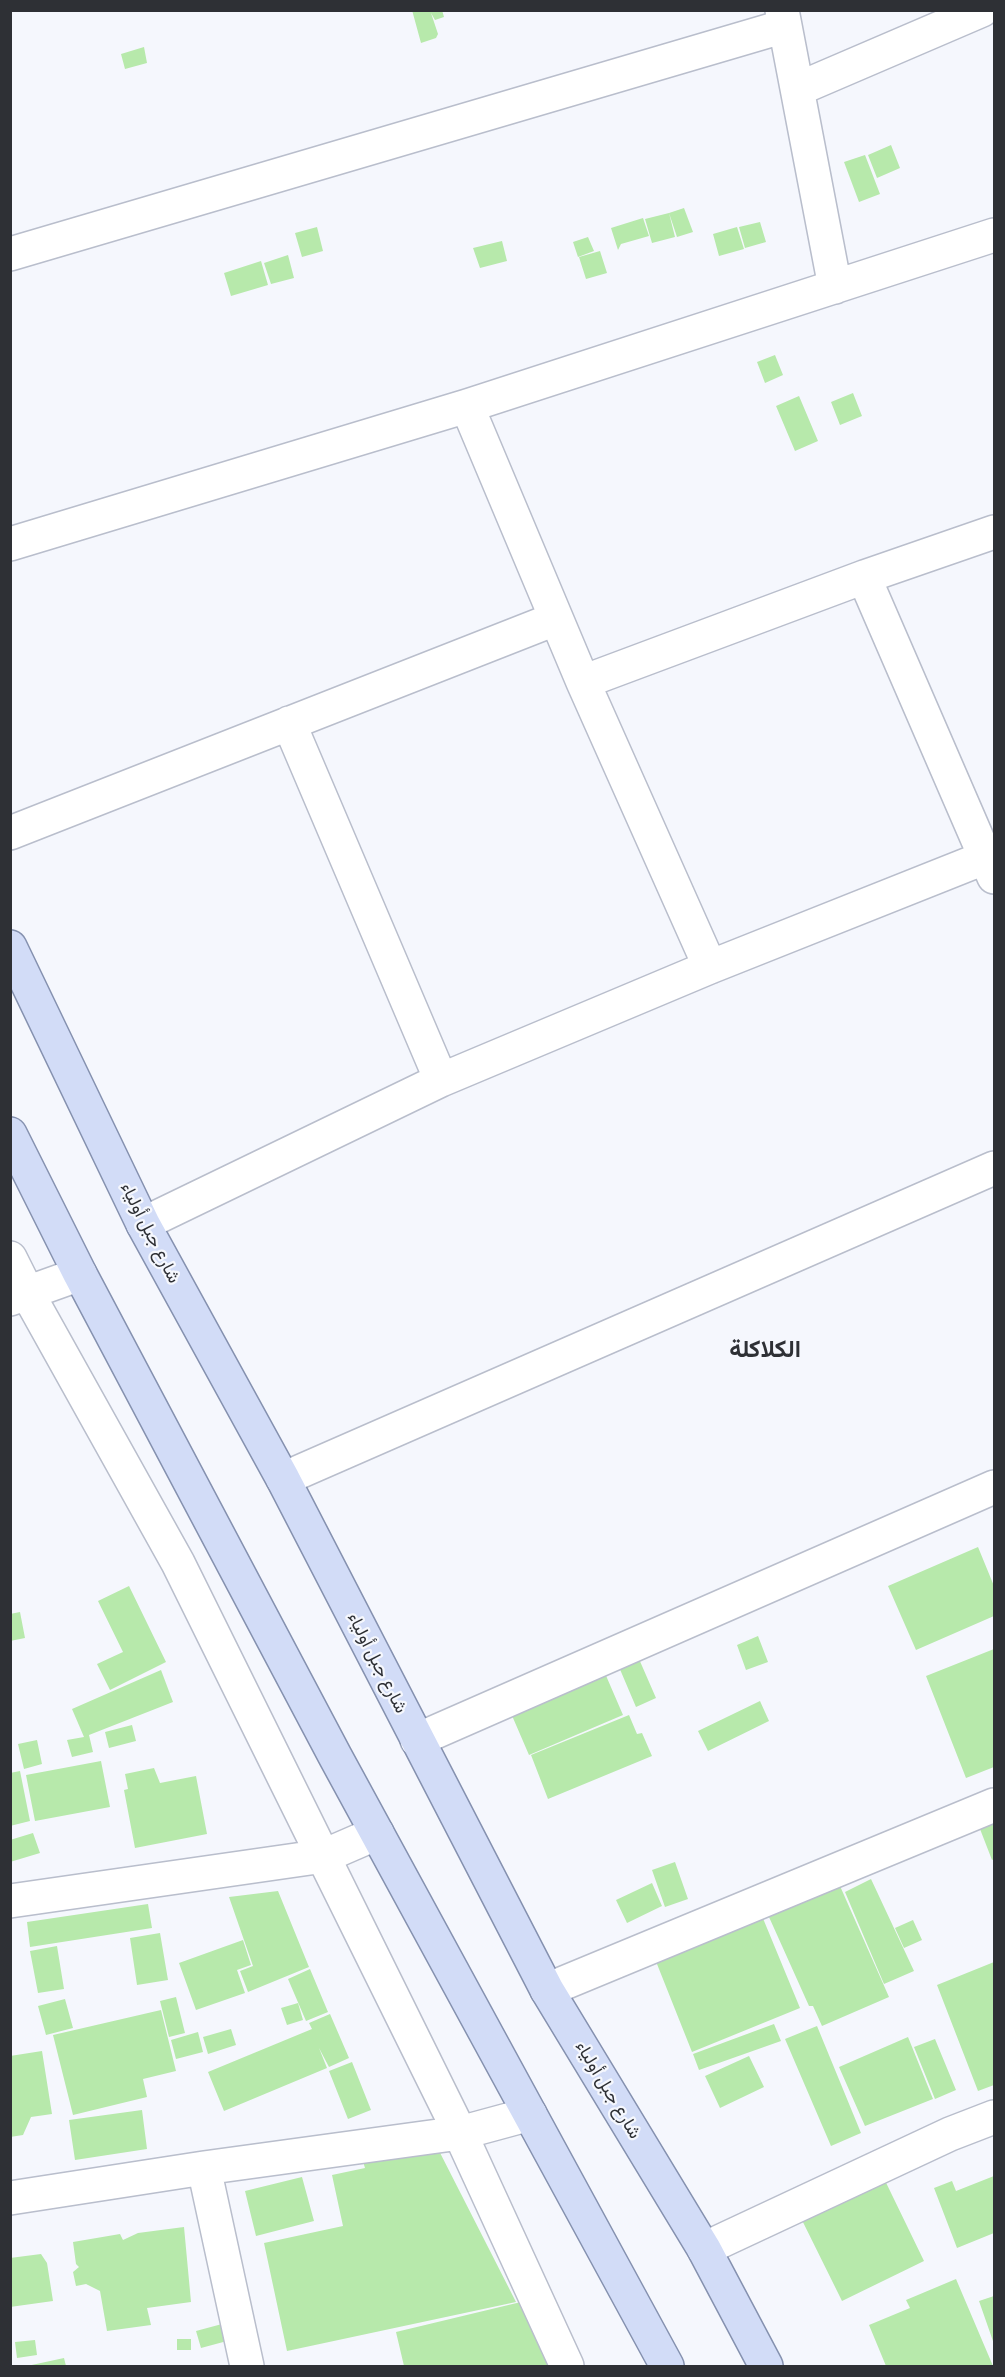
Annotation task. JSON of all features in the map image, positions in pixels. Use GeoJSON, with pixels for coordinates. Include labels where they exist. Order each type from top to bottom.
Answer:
{"type":"FeatureCollection","features":[{"type":"Feature","properties":{"kind":"main road","name":"شارع جبل أولياء"},"geometry":{"type":"LineString","coordinates":[[10,947],[143,1224],[283,1479],[547,1990],[704,2249],[766,2367]]}},
{"type":"Feature","properties":{"kind":"main road"},"geometry":{"type":"LineString","coordinates":[[10,1134],[80,1274],[377,1833],[667,2367]]}},
{"type":"Feature","properties":{"kind":"street"},"geometry":{"type":"LineString","coordinates":[[798,89],[982,10]]}},
{"type":"Feature","properties":{"kind":"street"},"geometry":{"type":"LineString","coordinates":[[10,254],[784,18],[835,287]]}},
{"type":"Feature","properties":{"kind":"street"},"geometry":{"type":"LineString","coordinates":[[10,544],[467,406],[994,235]]}},
{"type":"Feature","properties":{"kind":"street"},"geometry":{"type":"LineString","coordinates":[[467,406],[555,619],[710,967]]}},
{"type":"Feature","properties":{"kind":"street"},"geometry":{"type":"LineString","coordinates":[[583,682],[864,577],[994,532]]}},
{"type":"Feature","properties":{"kind":"street"},"geometry":{"type":"LineString","coordinates":[[143,1224],[441,1080],[710,967],[992,863],[864,577]]}},
{"type":"Feature","properties":{"kind":"street"},"geometry":{"type":"LineString","coordinates":[[10,833],[555,619]]}},
{"type":"Feature","properties":{"kind":"street"},"geometry":{"type":"LineString","coordinates":[[289,723],[441,1080]]}},
{"type":"Feature","properties":{"kind":"street"},"geometry":{"type":"LineString","coordinates":[[283,1479],[994,1168]]}},
{"type":"Feature","properties":{"kind":"street"},"geometry":{"type":"LineString","coordinates":[[10,1258],[19,1296],[178,1563],[460,2133],[567,2367]]}},
{"type":"Feature","properties":{"kind":"street"},"geometry":{"type":"LineString","coordinates":[[19,1296],[80,1274]]}},
{"type":"Feature","properties":{"kind":"street"},"geometry":{"type":"LineString","coordinates":[[417,1740],[994,1487]]}},
{"type":"Feature","properties":{"kind":"street"},"geometry":{"type":"LineString","coordinates":[[547,1990],[994,1805]]}},
{"type":"Feature","properties":{"kind":"street"},"geometry":{"type":"LineString","coordinates":[[10,1901],[324,1856],[377,1833]]}},
{"type":"Feature","properties":{"kind":"street"},"geometry":{"type":"LineString","coordinates":[[10,2198],[204,2168],[460,2133],[530,2114]]}},
{"type":"Feature","properties":{"kind":"street"},"geometry":{"type":"LineString","coordinates":[[704,2249],[950,2134],[994,2117]]}},
{"type":"Feature","properties":{"kind":"street"},"geometry":{"type":"LineString","coordinates":[[204,2168],[247,2367]]}},
{"type":"Feature","properties":{"kind":"building"},"geometry":{"type":"Polygon","coordinates":[[[412,10],[442,10],[444,17],[435,20],[431,13],[438,34],[436,38],[421,43],[412,10]]]}},
{"type":"Feature","properties":{"kind":"building"},"geometry":{"type":"Polygon","coordinates":[[[144,47],[147,63],[125,69],[121,54],[144,47]]]}},
{"type":"Feature","properties":{"kind":"building"},"geometry":{"type":"Polygon","coordinates":[[[891,145],[900,168],[877,178],[868,155],[891,145]]]}},
{"type":"Feature","properties":{"kind":"building"},"geometry":{"type":"Polygon","coordinates":[[[865,155],[880,194],[859,202],[844,162],[865,155]]]}},
{"type":"Feature","properties":{"kind":"building"},"geometry":{"type":"Polygon","coordinates":[[[684,208],[693,232],[677,237],[669,213],[684,208]]]}},
{"type":"Feature","properties":{"kind":"building"},"geometry":{"type":"Polygon","coordinates":[[[669,213],[675,237],[652,243],[645,219],[669,213]]]}},
{"type":"Feature","properties":{"kind":"building"},"geometry":{"type":"Polygon","coordinates":[[[643,218],[649,236],[621,244],[618,250],[611,228],[643,218]]]}},
{"type":"Feature","properties":{"kind":"building"},"geometry":{"type":"Polygon","coordinates":[[[760,222],[766,242],[745,248],[739,227],[760,222]]]}},
{"type":"Feature","properties":{"kind":"building"},"geometry":{"type":"Polygon","coordinates":[[[317,227],[323,251],[302,257],[295,233],[317,227]]]}},
{"type":"Feature","properties":{"kind":"building"},"geometry":{"type":"Polygon","coordinates":[[[737,227],[744,249],[719,256],[713,234],[737,227]]]}},
{"type":"Feature","properties":{"kind":"building"},"geometry":{"type":"Polygon","coordinates":[[[588,237],[594,251],[578,257],[573,242],[588,237]]]}},
{"type":"Feature","properties":{"kind":"building"},"geometry":{"type":"Polygon","coordinates":[[[502,241],[507,261],[480,268],[473,248],[502,241]]]}},
{"type":"Feature","properties":{"kind":"building"},"geometry":{"type":"Polygon","coordinates":[[[600,251],[607,273],[586,279],[579,257],[600,251]]]}},
{"type":"Feature","properties":{"kind":"building"},"geometry":{"type":"Polygon","coordinates":[[[288,255],[294,278],[271,284],[264,263],[288,255]]]}},
{"type":"Feature","properties":{"kind":"building"},"geometry":{"type":"Polygon","coordinates":[[[261,261],[268,285],[231,296],[224,273],[261,261]]]}},
{"type":"Feature","properties":{"kind":"building"},"geometry":{"type":"Polygon","coordinates":[[[775,355],[783,375],[765,383],[757,362],[775,355]]]}},
{"type":"Feature","properties":{"kind":"building"},"geometry":{"type":"Polygon","coordinates":[[[853,393],[862,416],[840,425],[831,402],[853,393]]]}},
{"type":"Feature","properties":{"kind":"building"},"geometry":{"type":"Polygon","coordinates":[[[799,396],[818,441],[795,451],[776,406],[799,396]]]}},
{"type":"Feature","properties":{"kind":"building"},"geometry":{"type":"Polygon","coordinates":[[[978,1547],[994,1586],[994,1616],[916,1650],[888,1586],[978,1547]]]}},
{"type":"Feature","properties":{"kind":"building"},"geometry":{"type":"Polygon","coordinates":[[[129,1586],[166,1662],[110,1690],[97,1664],[123,1652],[98,1601],[129,1586]]]}},
{"type":"Feature","properties":{"kind":"building"},"geometry":{"type":"Polygon","coordinates":[[[20,1612],[25,1638],[10,1641],[10,1614],[20,1612]]]}},
{"type":"Feature","properties":{"kind":"building"},"geometry":{"type":"Polygon","coordinates":[[[758,1636],[768,1662],[746,1670],[737,1645],[758,1636]]]}},
{"type":"Feature","properties":{"kind":"building"},"geometry":{"type":"Polygon","coordinates":[[[994,1649],[994,1767],[966,1778],[926,1676],[994,1649]]]}},
{"type":"Feature","properties":{"kind":"building"},"geometry":{"type":"Polygon","coordinates":[[[639,1659],[656,1698],[636,1707],[619,1667],[639,1659]]]}},
{"type":"Feature","properties":{"kind":"building"},"geometry":{"type":"Polygon","coordinates":[[[601,1664],[623,1715],[529,1755],[507,1704],[601,1664]]]}},
{"type":"Feature","properties":{"kind":"building"},"geometry":{"type":"Polygon","coordinates":[[[161,1670],[173,1702],[89,1735],[93,1752],[72,1757],[67,1740],[84,1737],[72,1709],[161,1670]]]}},
{"type":"Feature","properties":{"kind":"building"},"geometry":{"type":"Polygon","coordinates":[[[760,1701],[769,1721],[708,1751],[698,1731],[760,1701]]]}},
{"type":"Feature","properties":{"kind":"building"},"geometry":{"type":"Polygon","coordinates":[[[629,1715],[637,1734],[642,1733],[652,1756],[548,1799],[531,1755],[629,1715]]]}},
{"type":"Feature","properties":{"kind":"building"},"geometry":{"type":"Polygon","coordinates":[[[132,1725],[136,1741],[109,1748],[105,1732],[132,1725]]]}},
{"type":"Feature","properties":{"kind":"building"},"geometry":{"type":"Polygon","coordinates":[[[37,1740],[42,1764],[24,1769],[18,1744],[37,1740]]]}},
{"type":"Feature","properties":{"kind":"building"},"geometry":{"type":"Polygon","coordinates":[[[101,1761],[110,1807],[35,1821],[26,1775],[101,1761]]]}},
{"type":"Feature","properties":{"kind":"building"},"geometry":{"type":"Polygon","coordinates":[[[154,1768],[160,1783],[196,1776],[207,1834],[135,1848],[124,1790],[128,1789],[125,1774],[154,1768]]]}},
{"type":"Feature","properties":{"kind":"building"},"geometry":{"type":"Polygon","coordinates":[[[20,1771],[30,1821],[10,1826],[10,1773],[20,1771]]]}},
{"type":"Feature","properties":{"kind":"building"},"geometry":{"type":"Polygon","coordinates":[[[994,1823],[994,1859],[992,1860],[980,1829],[994,1823]]]}},
{"type":"Feature","properties":{"kind":"building"},"geometry":{"type":"Polygon","coordinates":[[[33,1833],[40,1853],[10,1862],[10,1840],[33,1833]]]}},
{"type":"Feature","properties":{"kind":"building"},"geometry":{"type":"Polygon","coordinates":[[[675,1862],[688,1899],[665,1907],[652,1870],[675,1862]]]}},
{"type":"Feature","properties":{"kind":"building"},"geometry":{"type":"Polygon","coordinates":[[[871,1879],[914,1971],[884,1984],[845,1892],[871,1879]]]}},
{"type":"Feature","properties":{"kind":"building"},"geometry":{"type":"Polygon","coordinates":[[[652,1883],[662,1906],[627,1923],[616,1900],[652,1883]]]}},
{"type":"Feature","properties":{"kind":"building"},"geometry":{"type":"Polygon","coordinates":[[[840,1886],[889,1997],[822,2026],[813,2006],[809,2006],[769,1917],[840,1886]]]}},
{"type":"Feature","properties":{"kind":"building"},"geometry":{"type":"Polygon","coordinates":[[[278,1891],[309,1967],[248,1992],[240,1971],[253,1966],[229,1897],[278,1891]]]}},
{"type":"Feature","properties":{"kind":"building"},"geometry":{"type":"Polygon","coordinates":[[[148,1904],[152,1928],[30,1947],[27,1922],[148,1904]]]}},
{"type":"Feature","properties":{"kind":"building"},"geometry":{"type":"Polygon","coordinates":[[[762,1916],[800,2008],[692,2052],[655,1959],[762,1916]]]}},
{"type":"Feature","properties":{"kind":"building"},"geometry":{"type":"Polygon","coordinates":[[[913,1920],[922,1940],[904,1948],[895,1928],[913,1920]]]}},
{"type":"Feature","properties":{"kind":"building"},"geometry":{"type":"Polygon","coordinates":[[[160,1933],[168,1980],[137,1985],[130,1938],[160,1933]]]}},
{"type":"Feature","properties":{"kind":"building"},"geometry":{"type":"Polygon","coordinates":[[[243,1940],[251,1965],[237,1970],[245,1993],[196,2010],[179,1963],[243,1940]]]}},
{"type":"Feature","properties":{"kind":"building"},"geometry":{"type":"Polygon","coordinates":[[[57,1946],[64,1989],[38,1993],[30,1951],[57,1946]]]}},
{"type":"Feature","properties":{"kind":"building"},"geometry":{"type":"Polygon","coordinates":[[[994,1962],[994,2085],[978,2091],[937,1985],[994,1962]]]}},
{"type":"Feature","properties":{"kind":"building"},"geometry":{"type":"Polygon","coordinates":[[[310,1969],[328,2012],[306,2021],[288,1979],[310,1969]]]}},
{"type":"Feature","properties":{"kind":"building"},"geometry":{"type":"Polygon","coordinates":[[[176,1997],[185,2033],[169,2037],[160,2001],[176,1997]]]}},
{"type":"Feature","properties":{"kind":"building"},"geometry":{"type":"Polygon","coordinates":[[[65,1999],[73,2028],[46,2035],[38,2006],[65,1999]]]}},
{"type":"Feature","properties":{"kind":"building"},"geometry":{"type":"Polygon","coordinates":[[[298,2003],[303,2020],[287,2025],[281,2008],[298,2003]]]}},
{"type":"Feature","properties":{"kind":"building"},"geometry":{"type":"Polygon","coordinates":[[[161,2010],[176,2071],[143,2079],[147,2097],[73,2115],[53,2035],[161,2010]]]}},
{"type":"Feature","properties":{"kind":"building"},"geometry":{"type":"Polygon","coordinates":[[[330,2014],[349,2058],[329,2067],[319,2048],[327,2068],[224,2111],[208,2072],[312,2029],[309,2023],[330,2014]]]}},
{"type":"Feature","properties":{"kind":"building"},"geometry":{"type":"Polygon","coordinates":[[[774,2024],[781,2041],[699,2070],[693,2054],[774,2024]]]}},
{"type":"Feature","properties":{"kind":"building"},"geometry":{"type":"Polygon","coordinates":[[[817,2026],[861,2133],[831,2146],[785,2039],[817,2026]]]}},
{"type":"Feature","properties":{"kind":"building"},"geometry":{"type":"Polygon","coordinates":[[[231,2029],[236,2045],[208,2054],[203,2037],[231,2029]]]}},
{"type":"Feature","properties":{"kind":"building"},"geometry":{"type":"Polygon","coordinates":[[[198,2032],[203,2052],[176,2059],[171,2040],[198,2032]]]}},
{"type":"Feature","properties":{"kind":"building"},"geometry":{"type":"Polygon","coordinates":[[[908,2037],[933,2099],[865,2126],[839,2067],[908,2037]]]}},
{"type":"Feature","properties":{"kind":"building"},"geometry":{"type":"Polygon","coordinates":[[[935,2039],[956,2090],[935,2099],[914,2047],[935,2039]]]}},
{"type":"Feature","properties":{"kind":"building"},"geometry":{"type":"Polygon","coordinates":[[[42,2051],[52,2114],[31,2117],[23,2135],[10,2137],[10,2056],[42,2051]]]}},
{"type":"Feature","properties":{"kind":"building"},"geometry":{"type":"Polygon","coordinates":[[[749,2056],[764,2087],[720,2108],[705,2076],[749,2056]]]}},
{"type":"Feature","properties":{"kind":"building"},"geometry":{"type":"Polygon","coordinates":[[[352,2062],[371,2110],[348,2119],[329,2071],[352,2062]]]}},
{"type":"Feature","properties":{"kind":"building"},"geometry":{"type":"Polygon","coordinates":[[[142,2110],[147,2149],[75,2160],[69,2120],[142,2110]]]}},
{"type":"Feature","properties":{"kind":"building"},"geometry":{"type":"Polygon","coordinates":[[[433,2139],[516,2302],[287,2351],[264,2243],[343,2226],[332,2175],[365,2168],[361,2155],[433,2139]]]}},
{"type":"Feature","properties":{"kind":"building"},"geometry":{"type":"Polygon","coordinates":[[[876,2162],[924,2261],[842,2301],[793,2202],[876,2162]]]}},
{"type":"Feature","properties":{"kind":"building"},"geometry":{"type":"Polygon","coordinates":[[[994,2176],[994,2233],[957,2248],[934,2188],[952,2181],[956,2191],[994,2176]]]}},
{"type":"Feature","properties":{"kind":"building"},"geometry":{"type":"Polygon","coordinates":[[[302,2177],[314,2221],[256,2236],[245,2191],[302,2177]]]}},
{"type":"Feature","properties":{"kind":"building"},"geometry":{"type":"Polygon","coordinates":[[[184,2227],[191,2302],[147,2308],[151,2325],[107,2331],[100,2291],[86,2284],[76,2286],[73,2272],[79,2267],[76,2264],[73,2242],[120,2234],[123,2240],[138,2233],[184,2227]]]}},
{"type":"Feature","properties":{"kind":"building"},"geometry":{"type":"Polygon","coordinates":[[[41,2254],[47,2263],[53,2301],[10,2307],[10,2258],[41,2254]]]}},
{"type":"Feature","properties":{"kind":"building"},"geometry":{"type":"Polygon","coordinates":[[[956,2279],[993,2366],[886,2366],[869,2325],[910,2308],[906,2300],[956,2279]]]}},
{"type":"Feature","properties":{"kind":"building"},"geometry":{"type":"Polygon","coordinates":[[[994,2296],[994,2344],[979,2301],[994,2296]]]}},
{"type":"Feature","properties":{"kind":"building"},"geometry":{"type":"Polygon","coordinates":[[[525,2301],[559,2366],[404,2366],[396,2332],[525,2301]]]}},
{"type":"Feature","properties":{"kind":"building"},"geometry":{"type":"Polygon","coordinates":[[[222,2324],[227,2341],[201,2348],[196,2331],[222,2324]]]}},
{"type":"Feature","properties":{"kind":"building"},"geometry":{"type":"Polygon","coordinates":[[[177,2339],[191,2339],[191,2350],[177,2350],[177,2339]]]}},
{"type":"Feature","properties":{"kind":"building"},"geometry":{"type":"Polygon","coordinates":[[[35,2340],[37,2355],[17,2358],[15,2342],[35,2340]]]}},
{"type":"Feature","properties":{"kind":"building"},"geometry":{"type":"Polygon","coordinates":[[[64,2358],[66,2366],[27,2366],[64,2358]]]}},
{"type":"Feature","properties":{"kind":"district","name":"الكلاكلة"},"geometry":{"type":"Point","coordinates":[765,1350]}}]}
